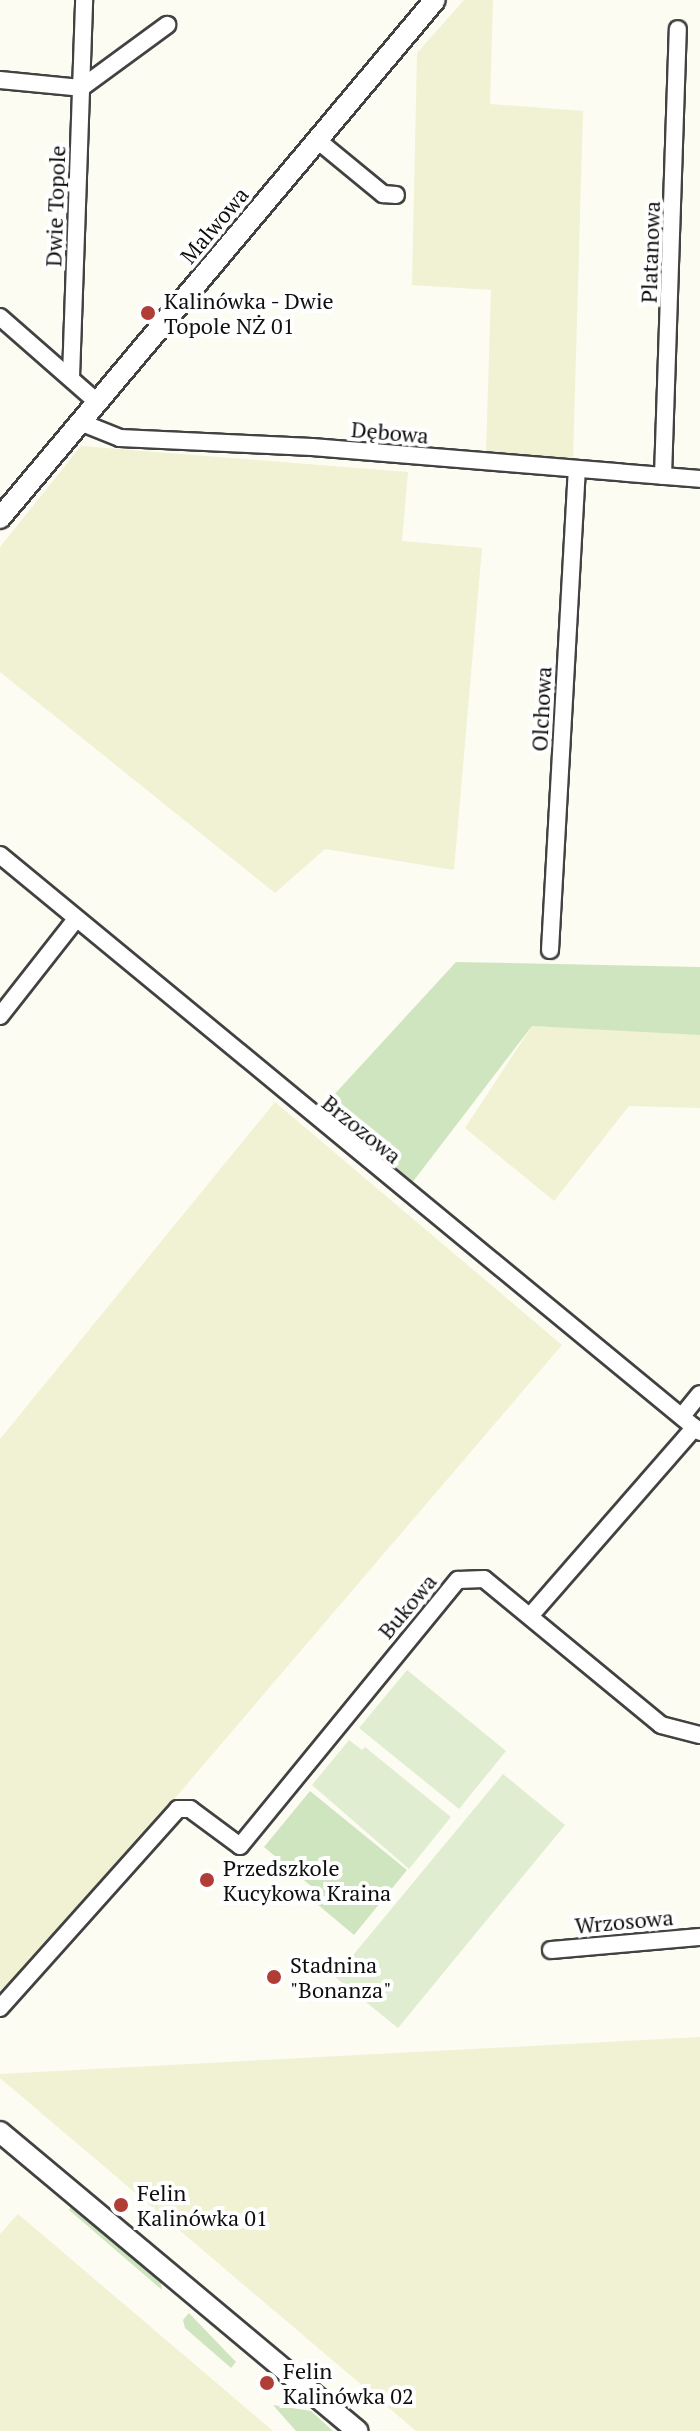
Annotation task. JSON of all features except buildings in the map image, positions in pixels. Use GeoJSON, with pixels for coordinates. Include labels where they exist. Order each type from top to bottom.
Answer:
{"type":"FeatureCollection","features":[{"type":"Feature","properties":{"kind":"street","name":"Dwie Topole"},"geometry":{"type":"LineString","coordinates":[[71,377],[84,0]]}},
{"type":"Feature","properties":{"kind":"street","name":"Malwowa"},"geometry":{"type":"LineString","coordinates":[[0,518],[435,0]]}},
{"type":"Feature","properties":{"kind":"street"},"geometry":{"type":"LineString","coordinates":[[0,80],[81,88],[167,25]]}},
{"type":"Feature","properties":{"kind":"street","name":"Platanowa"},"geometry":{"type":"LineString","coordinates":[[663,476],[678,29]]}},
{"type":"Feature","properties":{"kind":"street"},"geometry":{"type":"LineString","coordinates":[[316,139],[383,194],[396,195]]}},
{"type":"Feature","properties":{"kind":"street"},"geometry":{"type":"LineString","coordinates":[[0,317],[97,402]]}},
{"type":"Feature","properties":{"kind":"street","name":"Dębowa"},"geometry":{"type":"LineString","coordinates":[[80,422],[120,438],[312,447],[700,479]]}},
{"type":"Feature","properties":{"kind":"street","name":"Olchowa"},"geometry":{"type":"LineString","coordinates":[[550,950],[577,471]]}},
{"type":"Feature","properties":{"kind":"street","name":"Brzozowa"},"geometry":{"type":"LineString","coordinates":[[0,855],[698,1430]]}},
{"type":"Feature","properties":{"kind":"street"},"geometry":{"type":"LineString","coordinates":[[0,1016],[76,919]]}},
{"type":"Feature","properties":{"kind":"street"},"geometry":{"type":"LineString","coordinates":[[682,1416],[700,1394]]}},
{"type":"Feature","properties":{"kind":"street"},"geometry":{"type":"LineString","coordinates":[[531,1615],[698,1430]]}},
{"type":"Feature","properties":{"kind":"street","name":"Bukowa"},"geometry":{"type":"LineString","coordinates":[[0,2008],[178,1809],[190,1809],[240,1846],[458,1580],[484,1579],[661,1725],[700,1735]]}},
{"type":"Feature","properties":{"kind":"street","name":"Wrzosowa"},"geometry":{"type":"LineString","coordinates":[[551,1950],[700,1937]]}},
{"type":"Feature","properties":{"kind":"street"},"geometry":{"type":"LineString","coordinates":[[0,2132],[355,2429]]}},
{"type":"Feature","properties":{"kind":"green space"},"geometry":{"type":"Polygon","coordinates":[[[464,0],[493,0],[490,104],[583,111],[573,459],[486,454],[491,290],[412,285],[417,53],[464,0]]]}},
{"type":"Feature","properties":{"kind":"green space"},"geometry":{"type":"Polygon","coordinates":[[[81,446],[408,472],[402,541],[482,548],[454,870],[325,849],[275,893],[0,672],[0,547],[81,446]]]}},
{"type":"Feature","properties":{"kind":"green space"},"geometry":{"type":"Polygon","coordinates":[[[456,962],[700,967],[700,1035],[532,1026],[405,1192],[320,1110],[456,962]]]}},
{"type":"Feature","properties":{"kind":"green space"},"geometry":{"type":"Polygon","coordinates":[[[532,1026],[700,1033],[700,1108],[629,1106],[554,1201],[465,1128],[532,1026]]]}},
{"type":"Feature","properties":{"kind":"green space"},"geometry":{"type":"Polygon","coordinates":[[[275,1102],[562,1345],[0,2003],[0,1439],[275,1102]]]}},
{"type":"Feature","properties":{"kind":"green space"},"geometry":{"type":"Polygon","coordinates":[[[407,1670],[506,1751],[459,1809],[359,1728],[407,1670]]]}},
{"type":"Feature","properties":{"kind":"green space"},"geometry":{"type":"Polygon","coordinates":[[[349,1740],[362,1750],[365,1747],[451,1817],[409,1869],[312,1785],[349,1740]]]}},
{"type":"Feature","properties":{"kind":"green space"},"geometry":{"type":"Polygon","coordinates":[[[503,1774],[565,1825],[398,2028],[335,1977],[503,1774]]]}},
{"type":"Feature","properties":{"kind":"green space"},"geometry":{"type":"Polygon","coordinates":[[[310,1791],[407,1870],[354,1935],[311,1899],[317,1891],[264,1847],[310,1791]]]}},
{"type":"Feature","properties":{"kind":"green space"},"geometry":{"type":"Polygon","coordinates":[[[700,2037],[700,2431],[416,2431],[0,2078],[0,2074],[700,2037]]]}},
{"type":"Feature","properties":{"kind":"green space"},"geometry":{"type":"Polygon","coordinates":[[[71,2207],[161,2282],[162,2290],[69,2210],[71,2207]]]}},
{"type":"Feature","properties":{"kind":"green space"},"geometry":{"type":"Polygon","coordinates":[[[18,2214],[273,2431],[0,2431],[0,2234],[18,2214]]]}},
{"type":"Feature","properties":{"kind":"green space"},"geometry":{"type":"Polygon","coordinates":[[[189,2313],[236,2362],[231,2368],[185,2328],[183,2320],[189,2313]]]}},
{"type":"Feature","properties":{"kind":"green space"},"geometry":{"type":"Polygon","coordinates":[[[273,2405],[311,2411],[333,2431],[296,2431],[273,2405]]]}},
{"type":"Feature","properties":{"kind":"place","name":"Kalinówka - Dwie Topole NŻ 01"},"geometry":{"type":"Point","coordinates":[148,313]}},
{"type":"Feature","properties":{"kind":"place","name":"Przedszkole Kucykowa Kraina"},"geometry":{"type":"Point","coordinates":[207,1880]}},
{"type":"Feature","properties":{"kind":"place","name":"Stadnina \"Bonanza\""},"geometry":{"type":"Point","coordinates":[274,1977]}},
{"type":"Feature","properties":{"kind":"place","name":"Felin Kalinówka 01"},"geometry":{"type":"Point","coordinates":[121,2205]}},
{"type":"Feature","properties":{"kind":"place","name":"Felin Kalinówka 02"},"geometry":{"type":"Point","coordinates":[267,2383]}}]}
